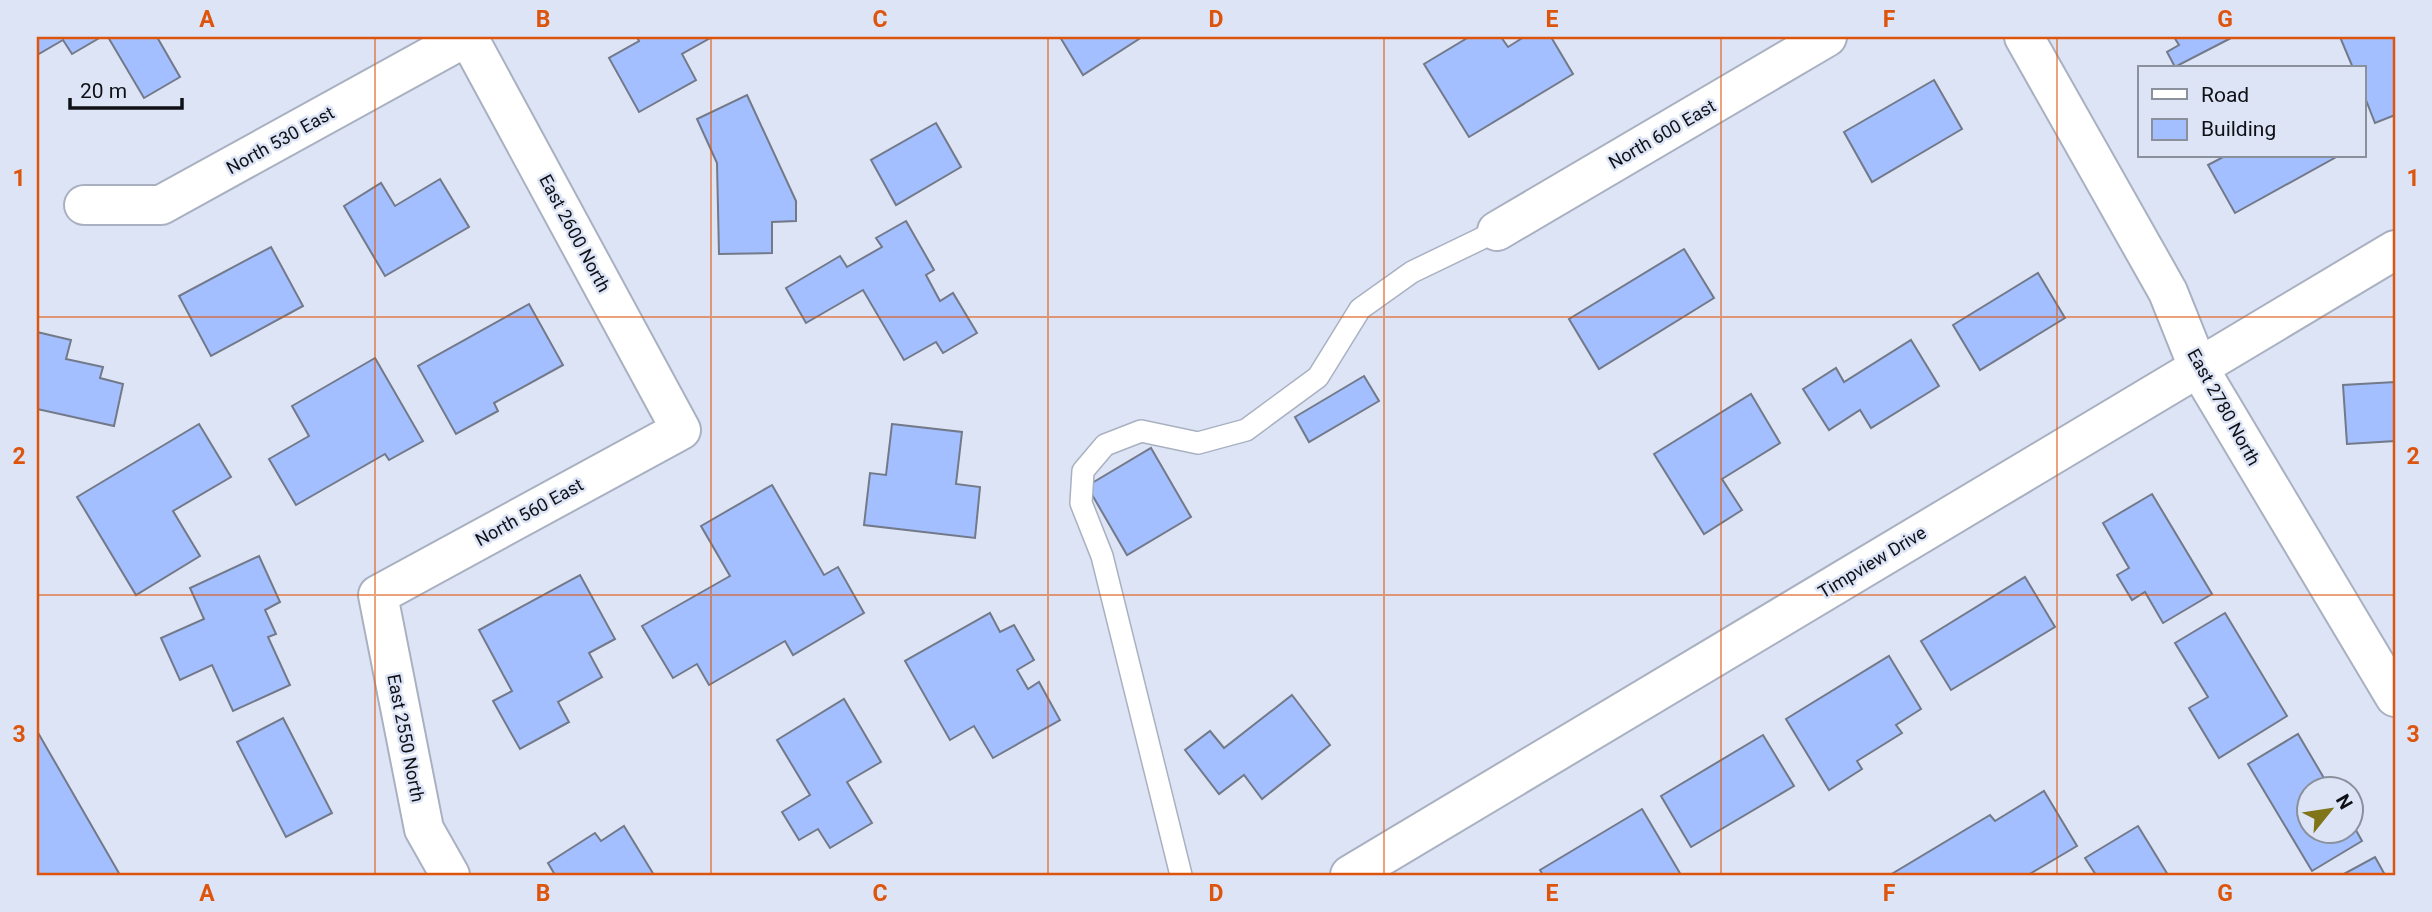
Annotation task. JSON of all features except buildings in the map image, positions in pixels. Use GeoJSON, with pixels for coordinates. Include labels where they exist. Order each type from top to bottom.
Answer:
{"type":"FeatureCollection","features":[{"type":"Feature","properties":{"kind":"street","name":"North 530 East"},"geometry":{"type":"LineString","coordinates":[[84,205],[161,205],[467,37]]}},
{"type":"Feature","properties":{"kind":"street","name":"East 2600 North"},"geometry":{"type":"LineString","coordinates":[[467,37],[681,430]]}},
{"type":"Feature","properties":{"kind":"street","name":"North 600 East"},"geometry":{"type":"LineString","coordinates":[[1497,231],[1827,37]]}},
{"type":"Feature","properties":{"kind":"street","name":"East 2780 North"},"geometry":{"type":"LineString","coordinates":[[2024,37],[2168,292],[2198,367],[2395,697]]}},
{"type":"Feature","properties":{"kind":"street","name":"Timpview Drive"},"geometry":{"type":"LineString","coordinates":[[1350,875],[2395,250]]}},
{"type":"Feature","properties":{"kind":"street","name":"North 560 East"},"geometry":{"type":"LineString","coordinates":[[378,595],[681,430]]}},
{"type":"Feature","properties":{"kind":"street","name":"East 2550 North"},"geometry":{"type":"LineString","coordinates":[[378,595],[424,829],[450,875]]}},
{"type":"Feature","properties":{"kind":"lane"},"geometry":{"type":"LineString","coordinates":[[1181,875],[1102,556],[1081,503],[1083,471],[1105,444],[1141,431],[1198,443],[1246,430],[1318,377],[1360,309],[1412,272],[1497,231]]}}]}
